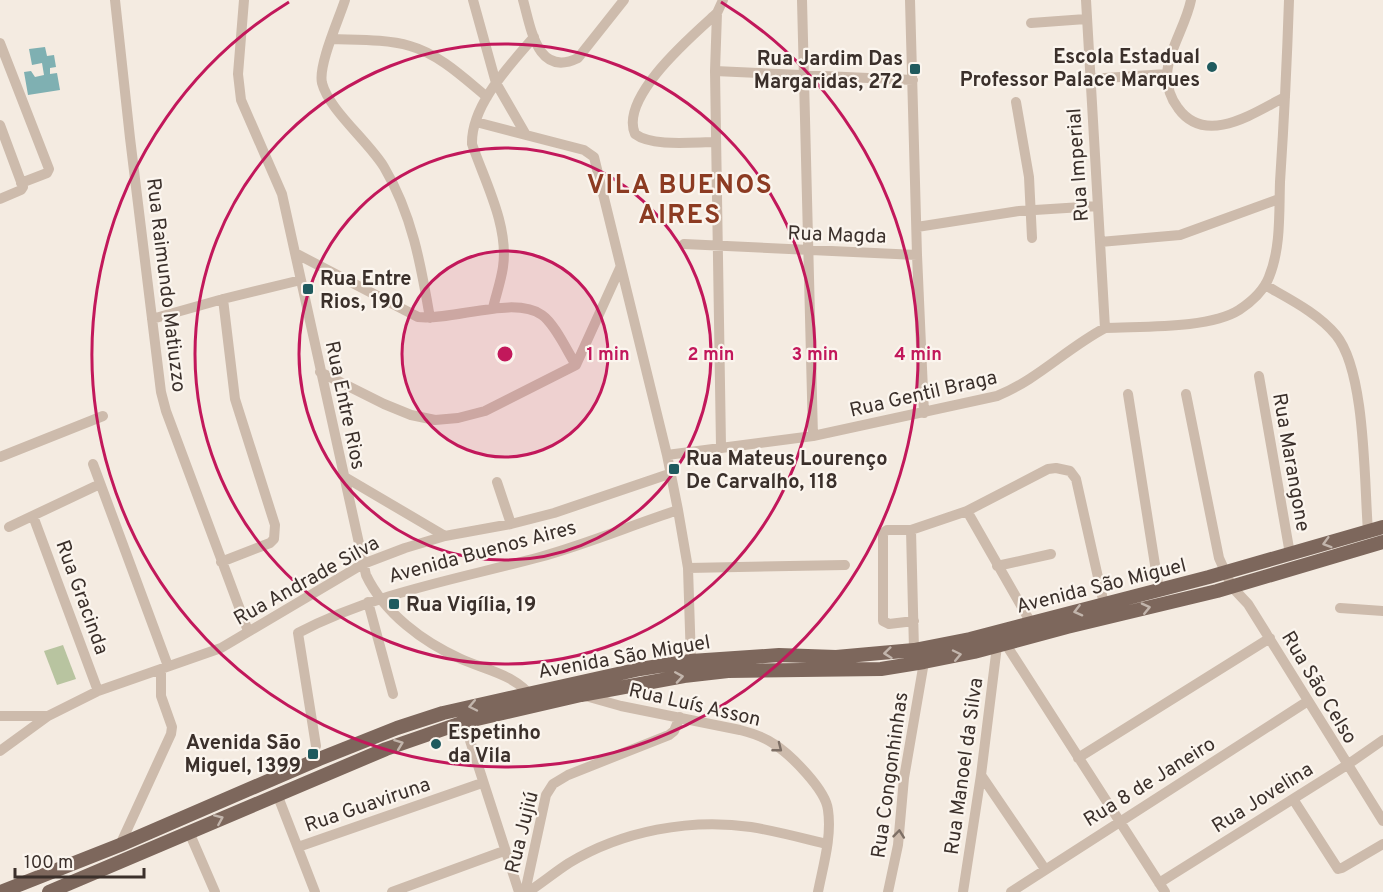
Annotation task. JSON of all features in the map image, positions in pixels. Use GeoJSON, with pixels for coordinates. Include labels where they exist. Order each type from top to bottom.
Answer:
{"type":"FeatureCollection","features":[{"type":"Feature","properties":{"kind":"main road","name":"Avenida São Miguel"},"geometry":{"type":"LineString","coordinates":[[49,892],[386,749],[534,699],[640,669],[735,657],[779,655],[836,657],[914,650],[970,639],[1224,573],[1383,526]]}},
{"type":"Feature","properties":{"kind":"main road","name":"Avenida São Miguel"},"geometry":{"type":"LineString","coordinates":[[1,892],[120,845],[271,779],[397,728],[443,713],[534,699],[581,695],[673,678],[728,671],[846,671],[924,663],[1232,586],[1383,542]]}},
{"type":"Feature","properties":{"kind":"street","name":"Rua Raimundo Matiuzzo"},"geometry":{"type":"LineString","coordinates":[[116,0],[130,138],[161,392],[221,562],[249,631]]}},
{"type":"Feature","properties":{"kind":"street","name":"Rua Entre Rios"},"geometry":{"type":"LineString","coordinates":[[243,0],[239,90],[245,114],[282,194],[365,569],[376,593],[401,621],[439,648],[520,684],[534,699]]}},
{"type":"Feature","properties":{"kind":"street"},"geometry":{"type":"LineString","coordinates":[[345,0],[323,65],[322,82],[334,105],[384,166],[403,203],[417,245],[430,318]]}},
{"type":"Feature","properties":{"kind":"street"},"geometry":{"type":"LineString","coordinates":[[472,0],[496,83],[526,135]]}},
{"type":"Feature","properties":{"kind":"street"},"geometry":{"type":"LineString","coordinates":[[523,0],[539,49],[551,61],[569,62],[578,58],[586,49],[624,0]]}},
{"type":"Feature","properties":{"kind":"street"},"geometry":{"type":"LineString","coordinates":[[715,142],[647,141],[635,134],[632,122],[639,102],[664,63],[717,13],[723,0]]}},
{"type":"Feature","properties":{"kind":"street"},"geometry":{"type":"LineString","coordinates":[[802,0],[813,436]]}},
{"type":"Feature","properties":{"kind":"street"},"geometry":{"type":"LineString","coordinates":[[910,0],[916,255],[924,413]]}},
{"type":"Feature","properties":{"kind":"street","name":"Rua Imperial"},"geometry":{"type":"LineString","coordinates":[[1086,0],[1105,328]]}},
{"type":"Feature","properties":{"kind":"street"},"geometry":{"type":"LineString","coordinates":[[1191,0],[1167,74],[1168,88],[1173,101],[1183,115],[1193,122],[1208,126],[1222,126],[1286,97]]}},
{"type":"Feature","properties":{"kind":"street","name":"Rua Gentil Braga"},"geometry":{"type":"LineString","coordinates":[[667,455],[721,446],[813,436],[997,396],[1012,390],[1105,328],[1199,323],[1220,319],[1238,311],[1250,302],[1265,285],[1273,263],[1286,97],[1289,0]]}},
{"type":"Feature","properties":{"kind":"street"},"geometry":{"type":"LineString","coordinates":[[717,13],[715,142],[721,446]]}},
{"type":"Feature","properties":{"kind":"street"},"geometry":{"type":"LineString","coordinates":[[1031,23],[1086,19]]}},
{"type":"Feature","properties":{"kind":"street"},"geometry":{"type":"LineString","coordinates":[[493,308],[504,252],[499,223],[472,144],[472,137],[487,97],[534,37]]}},
{"type":"Feature","properties":{"kind":"street"},"geometry":{"type":"LineString","coordinates":[[332,39],[387,42],[422,50],[439,60],[487,97]]}},
{"type":"Feature","properties":{"kind":"street"},"geometry":{"type":"LineString","coordinates":[[0,43],[49,169],[47,173],[21,183]]}},
{"type":"Feature","properties":{"kind":"street"},"geometry":{"type":"LineString","coordinates":[[715,71],[913,80]]}},
{"type":"Feature","properties":{"kind":"street"},"geometry":{"type":"LineString","coordinates":[[1089,79],[1167,74]]}},
{"type":"Feature","properties":{"kind":"street"},"geometry":{"type":"LineString","coordinates":[[1016,102],[1027,164],[1032,238]]}},
{"type":"Feature","properties":{"kind":"street"},"geometry":{"type":"LineString","coordinates":[[476,122],[584,150],[594,157],[667,455],[678,510],[688,568],[691,661]]}},
{"type":"Feature","properties":{"kind":"street"},"geometry":{"type":"LineString","coordinates":[[0,124],[3,141],[21,183],[21,190],[0,199]]}},
{"type":"Feature","properties":{"kind":"street"},"geometry":{"type":"LineString","coordinates":[[1100,242],[1180,235],[1279,199]]}},
{"type":"Feature","properties":{"kind":"street"},"geometry":{"type":"LineString","coordinates":[[917,228],[1031,210],[1098,206]]}},
{"type":"Feature","properties":{"kind":"street","name":"Rua Magda"},"geometry":{"type":"LineString","coordinates":[[684,244],[916,255]]}},
{"type":"Feature","properties":{"kind":"street"},"geometry":{"type":"LineString","coordinates":[[295,253],[404,311],[418,316],[430,318],[493,308],[519,308],[541,314],[548,320],[576,365]]}},
{"type":"Feature","properties":{"kind":"street"},"geometry":{"type":"LineString","coordinates":[[320,372],[411,415],[435,420],[459,418],[485,411],[576,365],[620,268]]}},
{"type":"Feature","properties":{"kind":"street"},"geometry":{"type":"LineString","coordinates":[[152,320],[300,280]]}},
{"type":"Feature","properties":{"kind":"street"},"geometry":{"type":"LineString","coordinates":[[1265,285],[1335,333],[1350,360],[1358,395],[1368,531]]}},
{"type":"Feature","properties":{"kind":"street"},"geometry":{"type":"LineString","coordinates":[[221,562],[270,543],[275,533],[275,525],[235,399],[223,299]]}},
{"type":"Feature","properties":{"kind":"street","name":"Rua Marangone"},"geometry":{"type":"LineString","coordinates":[[1259,376],[1290,554]]}},
{"type":"Feature","properties":{"kind":"street"},"geometry":{"type":"LineString","coordinates":[[1128,394],[1159,590]]}},
{"type":"Feature","properties":{"kind":"street","name":"Rua São Celso"},"geometry":{"type":"LineString","coordinates":[[1186,394],[1214,536],[1224,573],[1232,586],[1248,603],[1383,822]]}},
{"type":"Feature","properties":{"kind":"street"},"geometry":{"type":"LineString","coordinates":[[0,457],[103,416]]}},
{"type":"Feature","properties":{"kind":"street"},"geometry":{"type":"LineString","coordinates":[[93,464],[163,671],[160,692],[172,727],[171,734],[120,845]]}},
{"type":"Feature","properties":{"kind":"street"},"geometry":{"type":"LineString","coordinates":[[914,621],[889,624],[883,621],[882,534],[887,530],[911,530],[967,511],[1056,468],[1070,471],[1073,474],[1104,604]]}},
{"type":"Feature","properties":{"kind":"street"},"geometry":{"type":"LineString","coordinates":[[343,476],[445,536]]}},
{"type":"Feature","properties":{"kind":"street","name":"Rua Andrade Silva"},"geometry":{"type":"LineString","coordinates":[[0,716],[48,716],[98,691],[163,671],[221,648],[405,548],[445,536],[511,524],[554,513],[670,479]]}},
{"type":"Feature","properties":{"kind":"street"},"geometry":{"type":"LineString","coordinates":[[497,482],[511,524]]}},
{"type":"Feature","properties":{"kind":"street"},"geometry":{"type":"LineString","coordinates":[[9,527],[100,484]]}},
{"type":"Feature","properties":{"kind":"street","name":"Avenida Buenos Aires"},"geometry":{"type":"LineString","coordinates":[[316,746],[298,633],[328,617],[368,602],[376,593],[543,556],[678,510]]}},
{"type":"Feature","properties":{"kind":"street"},"geometry":{"type":"LineString","coordinates":[[967,511],[1031,623]]}},
{"type":"Feature","properties":{"kind":"street","name":"Rua Gracinda"},"geometry":{"type":"LineString","coordinates":[[33,516],[98,691]]}},
{"type":"Feature","properties":{"kind":"street"},"geometry":{"type":"LineString","coordinates":[[911,530],[914,650]]}},
{"type":"Feature","properties":{"kind":"street"},"geometry":{"type":"LineString","coordinates":[[998,566],[1050,554]]}},
{"type":"Feature","properties":{"kind":"street"},"geometry":{"type":"LineString","coordinates":[[688,568],[845,565]]}},
{"type":"Feature","properties":{"kind":"street"},"geometry":{"type":"LineString","coordinates":[[368,602],[393,694]]}},
{"type":"Feature","properties":{"kind":"street"},"geometry":{"type":"LineString","coordinates":[[1340,608],[1383,612]]}},
{"type":"Feature","properties":{"kind":"street"},"geometry":{"type":"LineString","coordinates":[[1077,758],[1270,638]]}},
{"type":"Feature","properties":{"kind":"street"},"geometry":{"type":"LineString","coordinates":[[1001,645],[1163,889]]}},
{"type":"Feature","properties":{"kind":"street","name":"Rua Manoel da Silva"},"geometry":{"type":"LineString","coordinates":[[963,892],[1001,645]]}},
{"type":"Feature","properties":{"kind":"street","name":"Rua Congonhinhas"},"geometry":{"type":"LineString","coordinates":[[888,892],[897,845],[904,778],[924,663]]}},
{"type":"Feature","properties":{"kind":"street","name":"Rua Luís Asson"},"geometry":{"type":"LineString","coordinates":[[581,695],[621,706],[740,730],[774,744],[789,757],[824,796],[828,807],[827,844],[818,892]]}},
{"type":"Feature","properties":{"kind":"street","name":"Rua 8 de Janeiro"},"geometry":{"type":"LineString","coordinates":[[1011,892],[1308,701]]}},
{"type":"Feature","properties":{"kind":"street"},"geometry":{"type":"LineString","coordinates":[[0,751],[48,716]]}},
{"type":"Feature","properties":{"kind":"street","name":"Rua Jujiú"},"geometry":{"type":"LineString","coordinates":[[526,892],[543,807],[550,788],[558,780],[568,775],[669,735],[674,731],[680,717]]}},
{"type":"Feature","properties":{"kind":"street"},"geometry":{"type":"LineString","coordinates":[[464,722],[519,892]]}},
{"type":"Feature","properties":{"kind":"street","name":"Rua Jovelina"},"geometry":{"type":"LineString","coordinates":[[1163,889],[1383,740]]}},
{"type":"Feature","properties":{"kind":"street"},"geometry":{"type":"LineString","coordinates":[[981,775],[1045,869]]}},
{"type":"Feature","properties":{"kind":"street","name":"Rua Guaviruna"},"geometry":{"type":"LineString","coordinates":[[298,847],[482,783]]}},
{"type":"Feature","properties":{"kind":"street"},"geometry":{"type":"LineString","coordinates":[[278,794],[315,892]]}},
{"type":"Feature","properties":{"kind":"street"},"geometry":{"type":"LineString","coordinates":[[1293,799],[1338,869],[1383,844]]}},
{"type":"Feature","properties":{"kind":"street"},"geometry":{"type":"LineString","coordinates":[[526,892],[570,863],[604,846],[646,833],[681,826],[712,824],[750,827],[827,844]]}},
{"type":"Feature","properties":{"kind":"street"},"geometry":{"type":"LineString","coordinates":[[189,832],[215,892]]}},
{"type":"Feature","properties":{"kind":"street"},"geometry":{"type":"LineString","coordinates":[[392,892],[504,851]]}},
{"type":"Feature","properties":{"kind":"green space"},"geometry":{"type":"Polygon","coordinates":[[[63,645],[76,679],[57,685],[44,651],[63,645]]]}},
{"type":"Feature","properties":{"kind":"water"},"geometry":{"type":"Polygon","coordinates":[[[45,47],[47,56],[54,55],[56,67],[50,68],[50,74],[57,73],[60,90],[28,95],[24,72],[31,71],[35,77],[44,75],[42,63],[32,65],[29,49],[45,47]]]}},
{"type":"Feature","properties":{"kind":"place","name":"Escola Estadual Professor Palace Marques"},"geometry":{"type":"Point","coordinates":[1212,67]}},
{"type":"Feature","properties":{"kind":"place","name":"Rua Jardim Das Margaridas, 272"},"geometry":{"type":"Point","coordinates":[915,69]}},
{"type":"Feature","properties":{"kind":"place","name":"Rua Entre Rios, 190"},"geometry":{"type":"Point","coordinates":[308,289]}},
{"type":"Feature","properties":{"kind":"place","name":"Rua Mateus Lourenço De Carvalho, 118"},"geometry":{"type":"Point","coordinates":[674,469]}},
{"type":"Feature","properties":{"kind":"place","name":"Rua Vigília, 19"},"geometry":{"type":"Point","coordinates":[394,604]}},
{"type":"Feature","properties":{"kind":"place","name":"Espetinho da Vila"},"geometry":{"type":"Point","coordinates":[436,744]}},
{"type":"Feature","properties":{"kind":"place","name":"Avenida São Miguel, 1399"},"geometry":{"type":"Point","coordinates":[313,754]}},
{"type":"Feature","properties":{"kind":"district","name":"VILA BUENOS AIRES"},"geometry":{"type":"Point","coordinates":[680,199]}}]}
